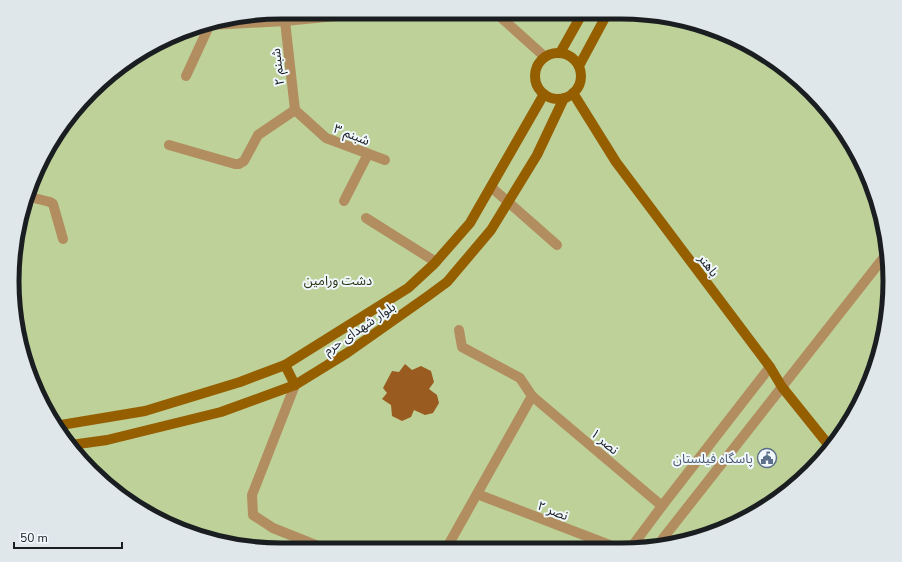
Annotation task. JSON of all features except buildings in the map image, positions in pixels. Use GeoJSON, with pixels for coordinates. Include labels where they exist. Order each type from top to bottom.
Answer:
{"type":"FeatureCollection","features":[{"type":"Feature","properties":{"kind":"main road"},"geometry":{"type":"LineString","coordinates":[[560,53],[579,19]]}},
{"type":"Feature","properties":{"kind":"main road"},"geometry":{"type":"LineString","coordinates":[[579,66],[604,19]]}},
{"type":"Feature","properties":{"kind":"main road"},"geometry":{"type":"LineString","coordinates":[[560,53],[568,55],[579,66],[581,73],[580,81],[578,88],[568,96],[557,98],[550,97],[544,94],[538,87],[536,71],[539,63],[545,57],[550,54],[560,53]]}},
{"type":"Feature","properties":{"kind":"main road","name":"بلوار شهدای حرم"},"geometry":{"type":"LineString","coordinates":[[62,425],[146,411],[240,382],[285,365],[408,288],[436,262],[470,223],[544,94]]}},
{"type":"Feature","properties":{"kind":"main road","name":"بلوار شهدای حرم"},"geometry":{"type":"LineString","coordinates":[[76,444],[107,440],[221,412],[295,385],[346,353],[428,296],[447,282],[491,230],[538,155],[568,96]]}},
{"type":"Feature","properties":{"kind":"main road","name":"باهنر"},"geometry":{"type":"LineString","coordinates":[[568,96],[770,367],[782,387],[827,443]]}},
{"type":"Feature","properties":{"kind":"main road"},"geometry":{"type":"LineString","coordinates":[[285,365],[295,385]]}},
{"type":"Feature","properties":{"kind":"street"},"geometry":{"type":"LineString","coordinates":[[236,23],[303,19]]}},
{"type":"Feature","properties":{"kind":"street"},"geometry":{"type":"LineString","coordinates":[[503,19],[545,57]]}},
{"type":"Feature","properties":{"kind":"street","name":"شبنم ۲"},"geometry":{"type":"LineString","coordinates":[[285,21],[295,110]]}},
{"type":"Feature","properties":{"kind":"street"},"geometry":{"type":"LineString","coordinates":[[186,76],[206,30]]}},
{"type":"Feature","properties":{"kind":"street"},"geometry":{"type":"LineString","coordinates":[[169,145],[239,164],[244,161],[258,135],[295,110]]}},
{"type":"Feature","properties":{"kind":"street","name":"شبنم ۳"},"geometry":{"type":"LineString","coordinates":[[295,110],[326,138],[385,160]]}},
{"type":"Feature","properties":{"kind":"street"},"geometry":{"type":"LineString","coordinates":[[344,201],[368,154]]}},
{"type":"Feature","properties":{"kind":"street"},"geometry":{"type":"LineString","coordinates":[[491,187],[557,245]]}},
{"type":"Feature","properties":{"kind":"street"},"geometry":{"type":"LineString","coordinates":[[33,198],[50,202],[52,204],[63,239]]}},
{"type":"Feature","properties":{"kind":"street"},"geometry":{"type":"LineString","coordinates":[[366,218],[436,262]]}},
{"type":"Feature","properties":{"kind":"street"},"geometry":{"type":"LineString","coordinates":[[662,540],[882,260]]}},
{"type":"Feature","properties":{"kind":"street","name":"نصر ۱"},"geometry":{"type":"LineString","coordinates":[[459,330],[462,347],[520,378],[532,396],[662,506]]}},
{"type":"Feature","properties":{"kind":"street"},"geometry":{"type":"LineString","coordinates":[[635,542],[770,367]]}},
{"type":"Feature","properties":{"kind":"street"},"geometry":{"type":"LineString","coordinates":[[295,385],[252,495],[253,515],[273,528],[310,543]]}},
{"type":"Feature","properties":{"kind":"street"},"geometry":{"type":"LineString","coordinates":[[449,543],[532,396]]}},
{"type":"Feature","properties":{"kind":"street","name":"نصر ۲"},"geometry":{"type":"LineString","coordinates":[[477,494],[604,543]]}},
{"type":"Feature","properties":{"kind":"green space","name":"دشت ورامین"},"geometry":{"type":"Polygon","coordinates":[[[621,19],[655,21],[689,28],[721,39],[767,63],[794,84],[818,108],[839,135],[863,181],[878,230],[881,247],[883,281],[881,315],[878,332],[863,381],[839,427],[818,454],[794,478],[767,499],[737,516],[705,529],[655,541],[621,543],[281,543],[247,541],[213,534],[181,523],[135,499],[108,478],[84,454],[63,427],[46,397],[33,365],[21,315],[19,281],[21,247],[28,213],[46,165],[63,135],[84,108],[108,84],[135,63],[181,39],[230,24],[264,20],[621,19]]]}},
{"type":"Feature","properties":{"kind":"place","name":"پاسگاه فیلستان"},"geometry":{"type":"Point","coordinates":[767,458]}}]}
